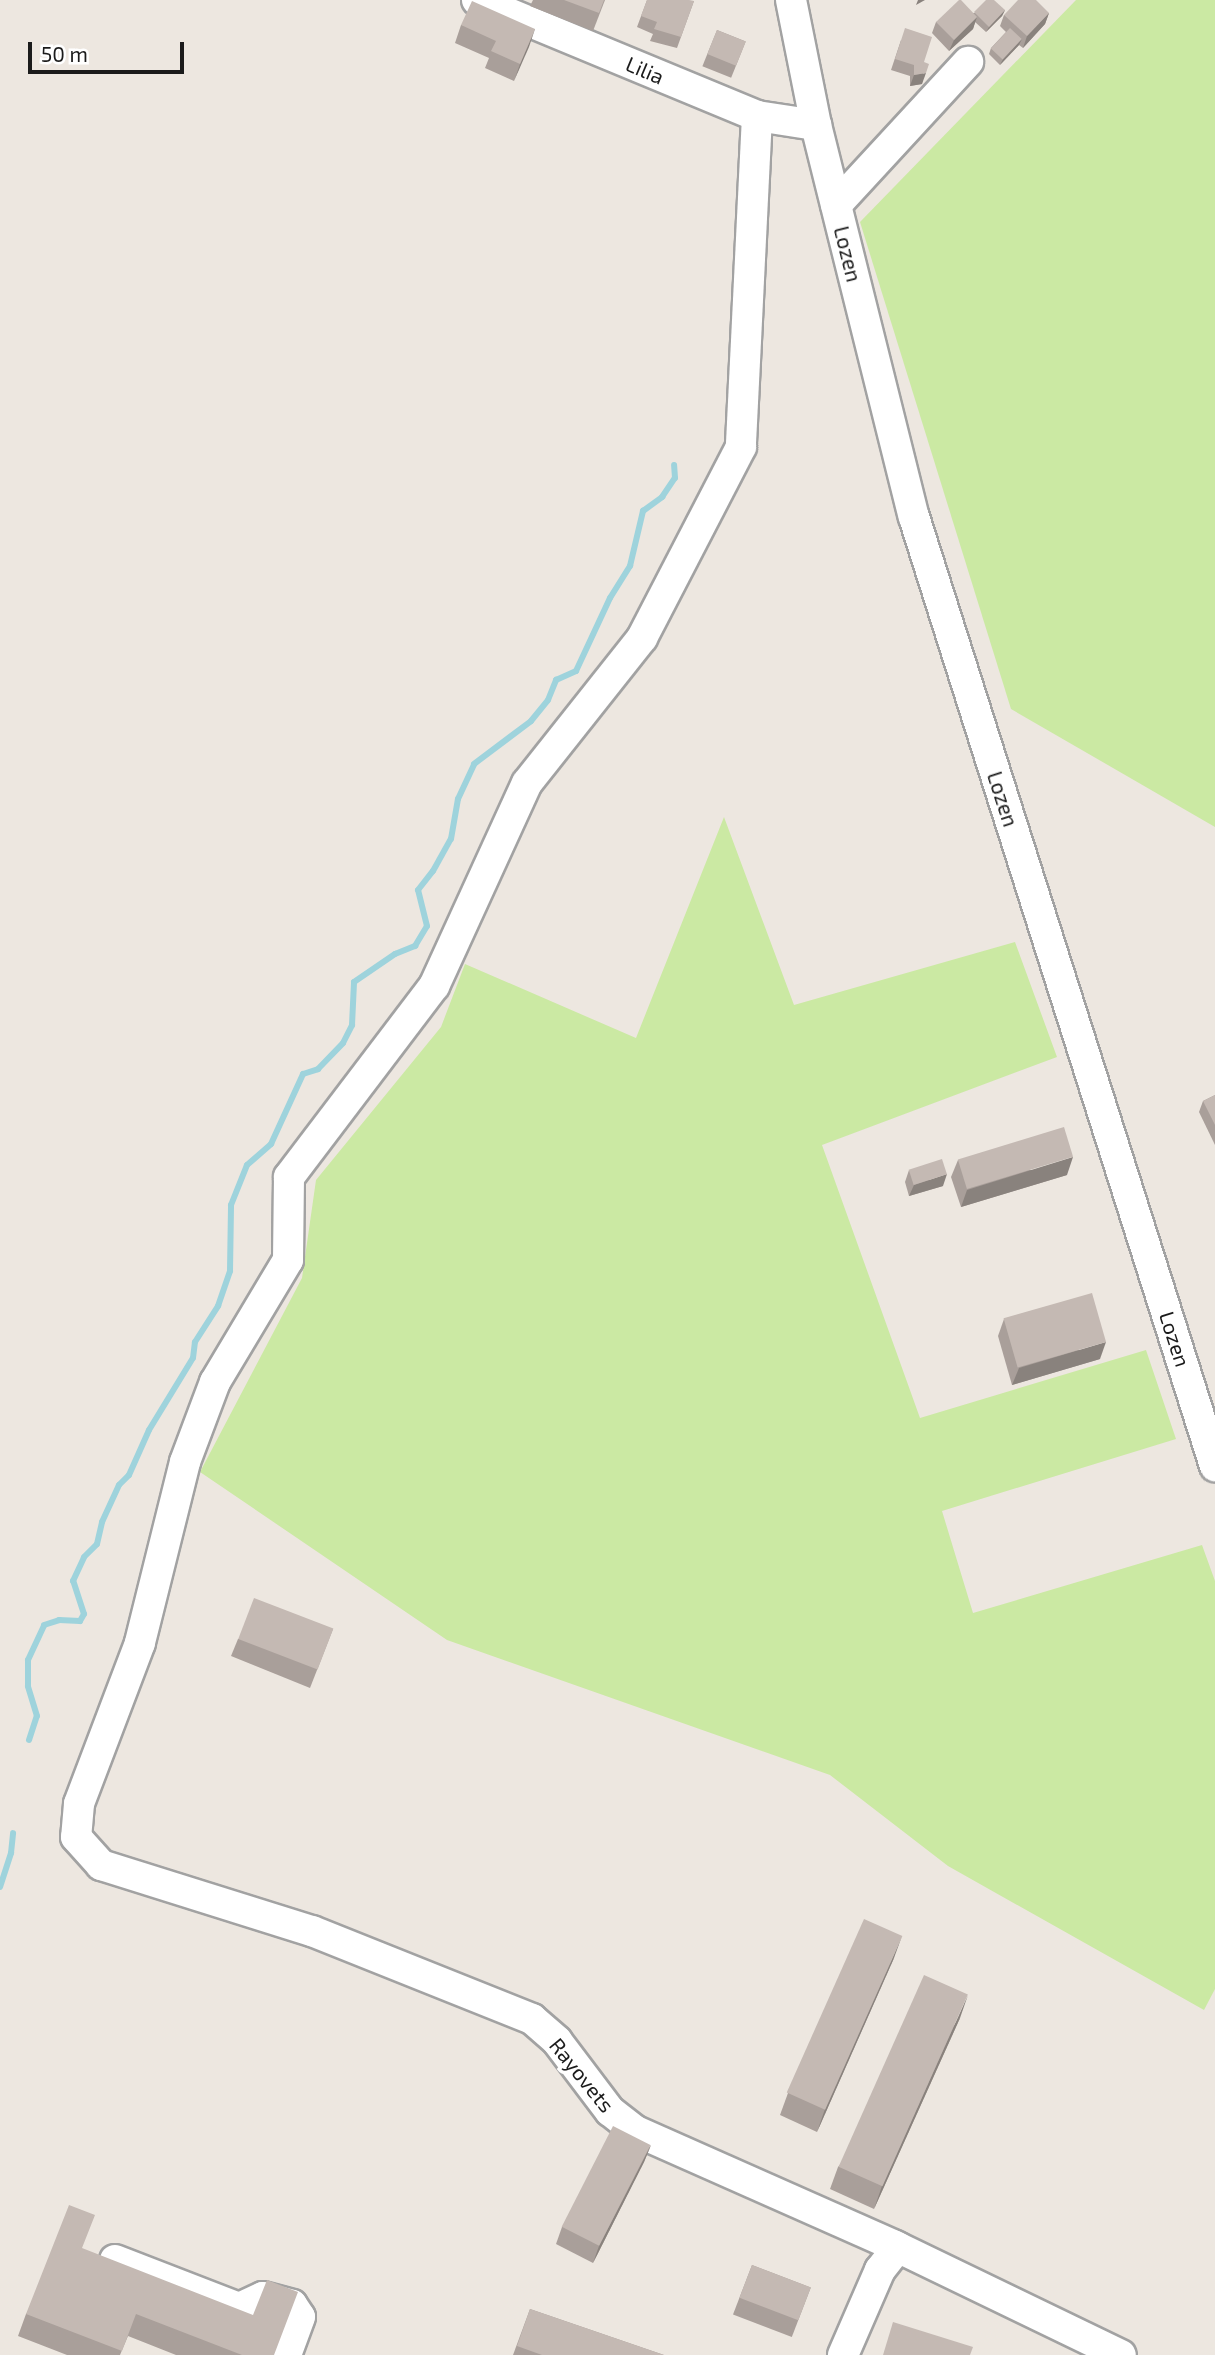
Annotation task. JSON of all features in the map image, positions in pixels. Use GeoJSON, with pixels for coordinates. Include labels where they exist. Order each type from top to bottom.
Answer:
{"type":"FeatureCollection","features":[{"type":"Feature","properties":{"kind":"street","name":"Lilia"},"geometry":{"type":"LineString","coordinates":[[477,0],[757,116],[816,125]]}},
{"type":"Feature","properties":{"kind":"street","name":"Lozen"},"geometry":{"type":"LineString","coordinates":[[791,0],[816,125],[914,517],[1215,1466]]}},
{"type":"Feature","properties":{"kind":"street"},"geometry":{"type":"LineString","coordinates":[[836,205],[968,62]]}},
{"type":"Feature","properties":{"kind":"street","name":"Rayovets"},"geometry":{"type":"LineString","coordinates":[[757,116],[741,447],[642,639],[527,783],[435,986],[289,1177],[288,1261],[215,1382],[185,1462],[140,1643],[79,1804],[76,1837],[101,1865],[312,1931],[531,2019],[557,2041],[610,2111],[636,2132],[898,2247],[1121,2355]]}},
{"type":"Feature","properties":{"kind":"street"},"geometry":{"type":"LineString","coordinates":[[844,2355],[880,2270],[898,2247]]}},
{"type":"Feature","properties":{"kind":"street"},"geometry":{"type":"LineString","coordinates":[[115,2260],[239,2308],[263,2297],[292,2305],[300,2317],[286,2355]]}},
{"type":"Feature","properties":{"kind":"green space"},"geometry":{"type":"Polygon","coordinates":[[[1076,0],[1215,0],[1215,827],[1011,709],[860,222],[1076,0]]]}},
{"type":"Feature","properties":{"kind":"green space"},"geometry":{"type":"Polygon","coordinates":[[[724,817],[794,1005],[1015,942],[1057,1057],[822,1145],[920,1418],[1146,1350],[1176,1439],[942,1511],[973,1613],[1202,1545],[1215,1581],[1215,1989],[1204,2010],[948,1866],[830,1775],[447,1640],[200,1472],[302,1278],[316,1180],[441,1027],[465,964],[636,1038],[724,817]]]}},
{"type":"Feature","properties":{"kind":"building"},"geometry":{"type":"Polygon","coordinates":[[[564,0],[604,0],[599,13],[564,0]]]}},
{"type":"Feature","properties":{"kind":"building"},"geometry":{"type":"Polygon","coordinates":[[[647,0],[694,1],[681,37],[654,29],[657,22],[641,16],[647,0]]]}},
{"type":"Feature","properties":{"kind":"building"},"geometry":{"type":"Polygon","coordinates":[[[959,0],[977,17],[954,40],[936,22],[959,0]]]}},
{"type":"Feature","properties":{"kind":"building"},"geometry":{"type":"Polygon","coordinates":[[[986,0],[994,0],[1005,10],[989,27],[974,12],[986,0]]]}},
{"type":"Feature","properties":{"kind":"building"},"geometry":{"type":"Polygon","coordinates":[[[1018,0],[1036,0],[1049,13],[1027,36],[1004,15],[1018,0]]]}},
{"type":"Feature","properties":{"kind":"building"},"geometry":{"type":"Polygon","coordinates":[[[472,1],[535,29],[520,64],[491,51],[496,41],[461,25],[472,1]]]}},
{"type":"Feature","properties":{"kind":"building"},"geometry":{"type":"Polygon","coordinates":[[[905,28],[932,37],[924,62],[929,64],[926,73],[914,75],[914,65],[895,59],[905,28]]]}},
{"type":"Feature","properties":{"kind":"building"},"geometry":{"type":"Polygon","coordinates":[[[1010,28],[1022,39],[1003,59],[991,48],[1010,28]]]}},
{"type":"Feature","properties":{"kind":"building"},"geometry":{"type":"Polygon","coordinates":[[[717,30],[746,42],[736,66],[707,54],[717,30]]]}},
{"type":"Feature","properties":{"kind":"building"},"geometry":{"type":"Polygon","coordinates":[[[1215,1095],[1215,1125],[1203,1101],[1215,1095]]]}},
{"type":"Feature","properties":{"kind":"building"},"geometry":{"type":"Polygon","coordinates":[[[1064,1127],[1073,1157],[967,1189],[958,1159],[1064,1127]]]}},
{"type":"Feature","properties":{"kind":"building"},"geometry":{"type":"Polygon","coordinates":[[[942,1159],[947,1174],[914,1185],[909,1170],[942,1159]]]}},
{"type":"Feature","properties":{"kind":"building"},"geometry":{"type":"Polygon","coordinates":[[[1092,1293],[1106,1342],[1018,1367],[1004,1318],[1092,1293]]]}},
{"type":"Feature","properties":{"kind":"building"},"geometry":{"type":"Polygon","coordinates":[[[254,1598],[333,1628],[318,1670],[238,1639],[254,1598]]]}},
{"type":"Feature","properties":{"kind":"building"},"geometry":{"type":"Polygon","coordinates":[[[864,1919],[902,1936],[825,2110],[787,2093],[864,1919]]]}},
{"type":"Feature","properties":{"kind":"building"},"geometry":{"type":"Polygon","coordinates":[[[924,1975],[968,1995],[882,2186],[839,2167],[924,1975]]]}},
{"type":"Feature","properties":{"kind":"building"},"geometry":{"type":"Polygon","coordinates":[[[613,2126],[650,2145],[599,2246],[562,2227],[613,2126]]]}},
{"type":"Feature","properties":{"kind":"building"},"geometry":{"type":"Polygon","coordinates":[[[69,2205],[95,2215],[82,2248],[253,2315],[267,2280],[298,2292],[274,2355],[242,2355],[136,2314],[122,2351],[26,2314],[69,2205]]]}},
{"type":"Feature","properties":{"kind":"building"},"geometry":{"type":"Polygon","coordinates":[[[752,2265],[811,2288],[798,2320],[739,2298],[752,2265]]]}},
{"type":"Feature","properties":{"kind":"building"},"geometry":{"type":"Polygon","coordinates":[[[530,2309],[664,2355],[542,2355],[517,2346],[530,2309]]]}},
{"type":"Feature","properties":{"kind":"building"},"geometry":{"type":"Polygon","coordinates":[[[893,2322],[973,2347],[970,2355],[883,2355],[893,2322]]]}},
{"type":"Feature","properties":{"kind":"waterway"},"geometry":{"type":"LineString","coordinates":[[29,1740],[37,1716],[28,1686],[28,1660],[44,1625],[59,1620],[80,1621],[84,1614],[73,1581],[84,1557],[97,1544],[102,1522],[119,1485],[129,1475],[149,1430],[193,1358],[195,1342],[218,1306],[230,1271],[231,1205],[247,1165],[271,1144],[303,1074],[318,1069],[343,1043],[352,1025],[354,982],[395,954],[415,946],[427,926],[418,890],[433,871],[451,839],[458,799],[474,764],[531,721],[548,700],[556,680],[576,671],[610,598],[630,566],[643,511],[662,497],[675,478],[674,465]]}},
{"type":"Feature","properties":{"kind":"waterway"},"geometry":{"type":"LineString","coordinates":[[0,1887],[11,1853],[13,1833]]}}]}
